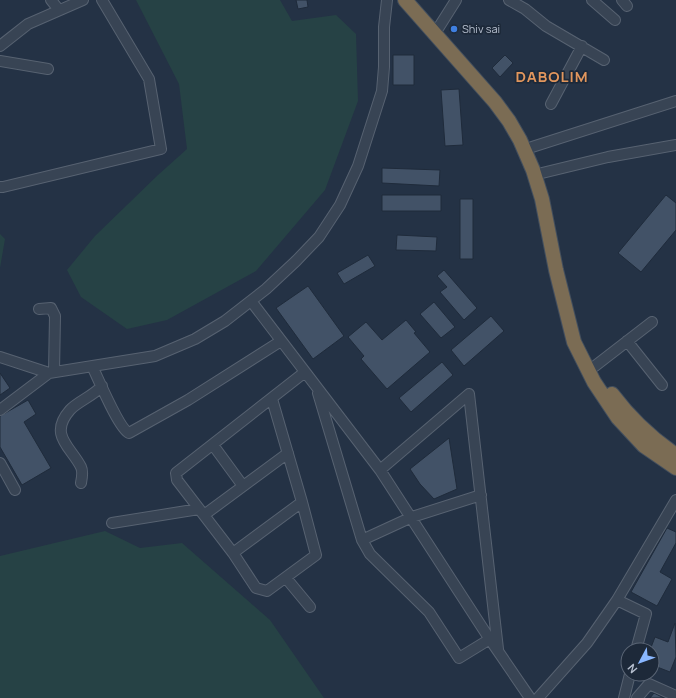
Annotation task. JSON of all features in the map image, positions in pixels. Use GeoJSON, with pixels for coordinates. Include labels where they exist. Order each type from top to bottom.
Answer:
{"type":"FeatureCollection","features":[{"type":"Feature","properties":{"kind":"highway"},"geometry":{"type":"LineString","coordinates":[[405,0],[495,102],[509,121],[520,140],[533,170],[542,199],[556,270],[574,342],[594,382],[618,418],[644,446],[676,468]]}},
{"type":"Feature","properties":{"kind":"highway"},"geometry":{"type":"LineString","coordinates":[[418,0],[438,27],[491,84],[509,106],[521,125],[532,147],[547,188],[568,289],[578,329],[585,347],[609,389],[622,407],[636,423],[676,454]]}},
{"type":"Feature","properties":{"kind":"street"},"geometry":{"type":"LineString","coordinates":[[51,0],[59,10]]}},
{"type":"Feature","properties":{"kind":"street"},"geometry":{"type":"LineString","coordinates":[[0,46],[28,24],[83,0]]}},
{"type":"Feature","properties":{"kind":"street"},"geometry":{"type":"LineString","coordinates":[[0,187],[161,149],[149,79],[102,0]]}},
{"type":"Feature","properties":{"kind":"street"},"geometry":{"type":"LineString","coordinates":[[0,357],[52,372],[155,356],[189,342],[225,321],[266,289],[291,266],[319,238],[340,205],[358,166],[382,91],[386,0]]}},
{"type":"Feature","properties":{"kind":"street"},"geometry":{"type":"LineString","coordinates":[[438,27],[456,0]]}},
{"type":"Feature","properties":{"kind":"street"},"geometry":{"type":"LineString","coordinates":[[509,0],[525,9],[546,26],[604,60]]}},
{"type":"Feature","properties":{"kind":"street"},"geometry":{"type":"LineString","coordinates":[[592,0],[615,20]]}},
{"type":"Feature","properties":{"kind":"street"},"geometry":{"type":"LineString","coordinates":[[551,104],[582,46]]}},
{"type":"Feature","properties":{"kind":"street"},"geometry":{"type":"LineString","coordinates":[[0,62],[48,68]]}},
{"type":"Feature","properties":{"kind":"street"},"geometry":{"type":"LineString","coordinates":[[532,147],[676,101]]}},
{"type":"Feature","properties":{"kind":"street"},"geometry":{"type":"LineString","coordinates":[[542,173],[608,157],[676,145]]}},
{"type":"Feature","properties":{"kind":"street"},"geometry":{"type":"LineString","coordinates":[[251,301],[380,470],[498,651],[536,698],[587,643],[617,600],[676,500]]}},
{"type":"Feature","properties":{"kind":"street"},"geometry":{"type":"LineString","coordinates":[[0,410],[52,372],[56,316],[51,308],[39,309]]}},
{"type":"Feature","properties":{"kind":"street"},"geometry":{"type":"LineString","coordinates":[[595,366],[652,322]]}},
{"type":"Feature","properties":{"kind":"street"},"geometry":{"type":"LineString","coordinates":[[92,366],[118,419],[125,431],[129,433],[188,400],[281,341]]}},
{"type":"Feature","properties":{"kind":"street"},"geometry":{"type":"LineString","coordinates":[[627,341],[662,385]]}},
{"type":"Feature","properties":{"kind":"street"},"geometry":{"type":"LineString","coordinates":[[272,399],[316,555],[267,591],[256,588],[233,553],[177,480],[176,473],[305,372]]}},
{"type":"Feature","properties":{"kind":"street"},"geometry":{"type":"LineString","coordinates":[[81,482],[82,468],[65,446],[61,435],[62,423],[70,410],[102,386]]}},
{"type":"Feature","properties":{"kind":"street"},"geometry":{"type":"LineString","coordinates":[[317,388],[362,540],[370,554],[429,612],[459,658],[490,639]]}},
{"type":"Feature","properties":{"kind":"street"},"geometry":{"type":"LineString","coordinates":[[380,470],[469,394],[498,651]]}},
{"type":"Feature","properties":{"kind":"street"},"geometry":{"type":"LineString","coordinates":[[213,445],[243,486]]}},
{"type":"Feature","properties":{"kind":"street"},"geometry":{"type":"LineString","coordinates":[[112,523],[202,512],[243,486],[288,453]]}},
{"type":"Feature","properties":{"kind":"street"},"geometry":{"type":"LineString","coordinates":[[0,463],[15,490]]}},
{"type":"Feature","properties":{"kind":"street"},"geometry":{"type":"LineString","coordinates":[[362,540],[412,517],[481,495]]}},
{"type":"Feature","properties":{"kind":"street"},"geometry":{"type":"LineString","coordinates":[[233,553],[302,502]]}},
{"type":"Feature","properties":{"kind":"street"},"geometry":{"type":"LineString","coordinates":[[286,578],[310,607]]}},
{"type":"Feature","properties":{"kind":"street"},"geometry":{"type":"LineString","coordinates":[[617,600],[646,614],[638,642]]}},
{"type":"Feature","properties":{"kind":"street"},"geometry":{"type":"LineString","coordinates":[[628,682],[625,696],[636,698],[649,684],[676,696]]}},
{"type":"Feature","properties":{"kind":"green space"},"geometry":{"type":"Polygon","coordinates":[[[136,0],[280,0],[292,21],[336,15],[356,34],[358,101],[325,190],[256,271],[167,320],[127,329],[81,297],[67,270],[95,236],[187,149],[179,84],[136,0]]]}},
{"type":"Feature","properties":{"kind":"green space"},"geometry":{"type":"Polygon","coordinates":[[[0,234],[5,239],[0,268],[0,234]]]}},
{"type":"Feature","properties":{"kind":"green space"},"geometry":{"type":"Polygon","coordinates":[[[105,531],[140,548],[182,543],[270,620],[324,698],[0,698],[0,556],[105,531]]]}},
{"type":"Feature","properties":{"kind":"building"},"geometry":{"type":"Polygon","coordinates":[[[296,0],[307,0],[308,7],[298,9],[296,0]]]}},
{"type":"Feature","properties":{"kind":"building"},"geometry":{"type":"Polygon","coordinates":[[[393,55],[414,55],[414,85],[393,85],[393,55]]]}},
{"type":"Feature","properties":{"kind":"building"},"geometry":{"type":"Polygon","coordinates":[[[505,55],[513,63],[500,77],[492,68],[505,55]]]}},
{"type":"Feature","properties":{"kind":"building"},"geometry":{"type":"Polygon","coordinates":[[[459,89],[463,145],[445,146],[441,90],[459,89]]]}},
{"type":"Feature","properties":{"kind":"building"},"geometry":{"type":"Polygon","coordinates":[[[382,168],[440,170],[439,186],[382,183],[382,168]]]}},
{"type":"Feature","properties":{"kind":"building"},"geometry":{"type":"Polygon","coordinates":[[[382,195],[441,195],[441,211],[382,211],[382,195]]]}},
{"type":"Feature","properties":{"kind":"building"},"geometry":{"type":"Polygon","coordinates":[[[666,195],[676,203],[676,230],[641,272],[618,253],[666,195]]]}},
{"type":"Feature","properties":{"kind":"building"},"geometry":{"type":"Polygon","coordinates":[[[460,199],[473,199],[473,259],[460,259],[460,199]]]}},
{"type":"Feature","properties":{"kind":"building"},"geometry":{"type":"Polygon","coordinates":[[[397,235],[437,237],[436,251],[396,250],[397,235]]]}},
{"type":"Feature","properties":{"kind":"building"},"geometry":{"type":"Polygon","coordinates":[[[368,255],[375,266],[344,284],[337,273],[368,255]]]}},
{"type":"Feature","properties":{"kind":"building"},"geometry":{"type":"Polygon","coordinates":[[[444,270],[477,308],[464,320],[440,292],[447,287],[437,276],[444,270]]]}},
{"type":"Feature","properties":{"kind":"building"},"geometry":{"type":"Polygon","coordinates":[[[308,286],[344,336],[313,359],[276,308],[308,286]]]}},
{"type":"Feature","properties":{"kind":"building"},"geometry":{"type":"Polygon","coordinates":[[[434,302],[455,327],[441,338],[420,314],[434,302]]]}},
{"type":"Feature","properties":{"kind":"building"},"geometry":{"type":"Polygon","coordinates":[[[491,316],[504,331],[464,366],[451,350],[491,316]]]}},
{"type":"Feature","properties":{"kind":"building"},"geometry":{"type":"Polygon","coordinates":[[[406,320],[416,332],[414,333],[430,352],[387,389],[361,359],[364,356],[348,337],[366,322],[382,340],[406,320]]]}},
{"type":"Feature","properties":{"kind":"building"},"geometry":{"type":"Polygon","coordinates":[[[442,362],[453,375],[411,412],[399,398],[442,362]]]}},
{"type":"Feature","properties":{"kind":"building"},"geometry":{"type":"Polygon","coordinates":[[[0,373],[10,388],[0,395],[0,373]]]}},
{"type":"Feature","properties":{"kind":"building"},"geometry":{"type":"Polygon","coordinates":[[[28,400],[36,414],[24,422],[51,468],[22,485],[0,447],[0,416],[28,400]]]}},
{"type":"Feature","properties":{"kind":"building"},"geometry":{"type":"Polygon","coordinates":[[[449,438],[457,489],[434,499],[420,484],[410,469],[449,438]]]}},
{"type":"Feature","properties":{"kind":"building"},"geometry":{"type":"Polygon","coordinates":[[[667,528],[676,532],[676,543],[660,572],[672,579],[657,606],[631,592],[667,528]]]}},
{"type":"Feature","properties":{"kind":"building"},"geometry":{"type":"Polygon","coordinates":[[[675,623],[676,657],[670,672],[660,668],[660,642],[653,642],[655,637],[668,642],[675,623]]]}},
{"type":"Feature","properties":{"kind":"building"},"geometry":{"type":"Polygon","coordinates":[[[654,693],[664,698],[650,698],[654,693]]]}},
{"type":"Feature","properties":{"kind":"place","name":"Shiv sai"},"geometry":{"type":"Point","coordinates":[454,29]}},
{"type":"Feature","properties":{"kind":"district","name":"DABOLIM"},"geometry":{"type":"Point","coordinates":[552,77]}}]}
